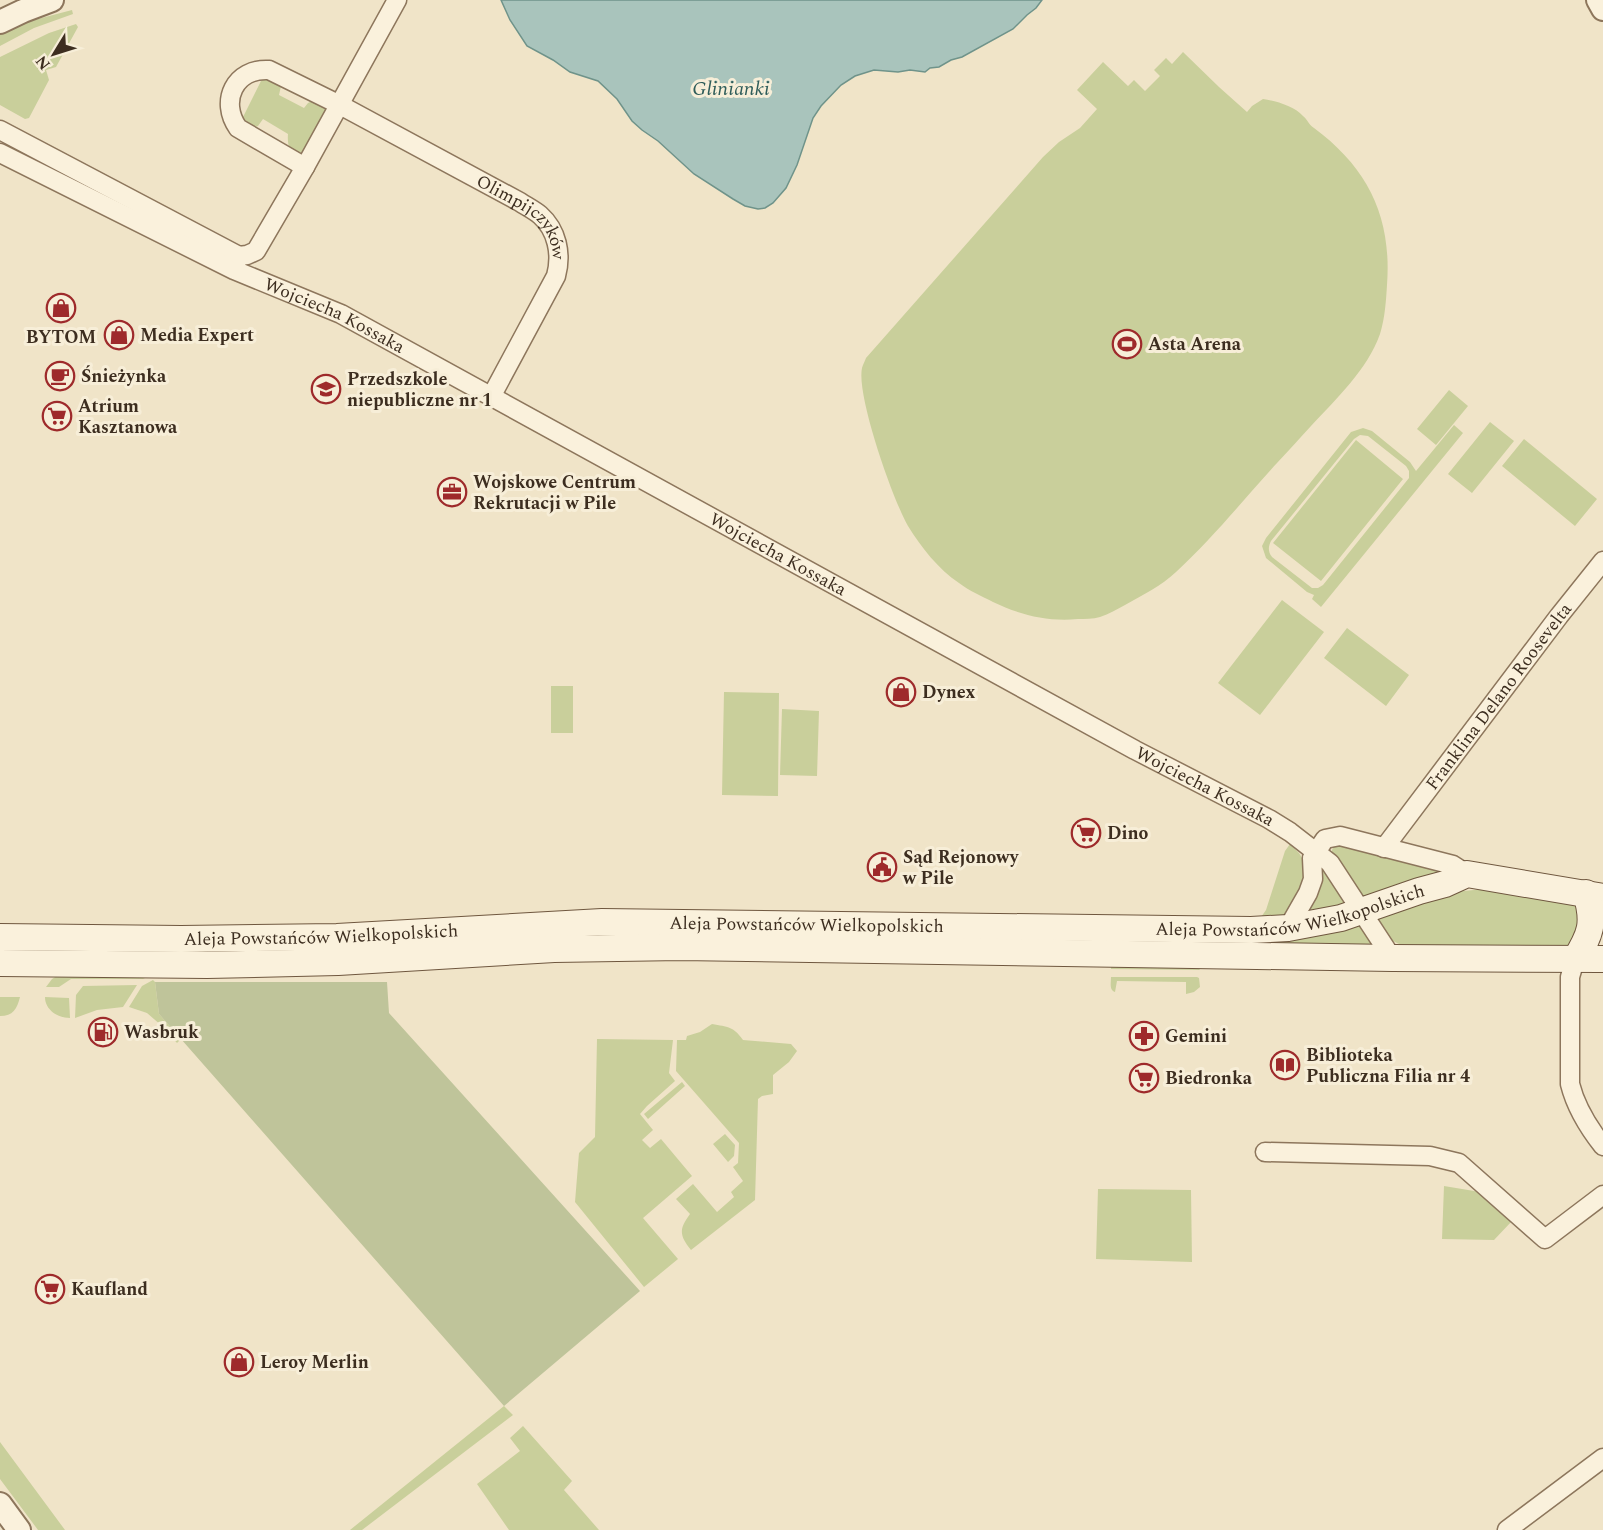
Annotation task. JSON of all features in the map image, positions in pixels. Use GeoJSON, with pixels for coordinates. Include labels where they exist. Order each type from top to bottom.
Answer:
{"type":"FeatureCollection","features":[{"type":"Feature","properties":{"kind":"main road"},"geometry":{"type":"LineString","coordinates":[[1467,874],[1594,895],[1591,908],[1592,925],[1586,942],[1575,960]]}},
{"type":"Feature","properties":{"kind":"main road","name":"Aleja Powstańców Wielkopolskich"},"geometry":{"type":"LineString","coordinates":[[0,937],[182,939],[337,937],[602,922],[1251,930],[1288,928],[1341,918],[1445,884],[1467,874]]}},
{"type":"Feature","properties":{"kind":"main road","name":"Aleja Powstańców Wielkopolskich"},"geometry":{"type":"LineString","coordinates":[[0,963],[207,965],[326,962],[554,949],[681,946],[1392,958],[1603,959]]}},
{"type":"Feature","properties":{"kind":"street"},"geometry":{"type":"LineString","coordinates":[[0,22],[52,0]]}},
{"type":"Feature","properties":{"kind":"street"},"geometry":{"type":"LineString","coordinates":[[236,263],[256,251],[397,0]]}},
{"type":"Feature","properties":{"kind":"street"},"geometry":{"type":"LineString","coordinates":[[1598,0],[1603,9]]}},
{"type":"Feature","properties":{"kind":"street","name":"Olimpijczyków"},"geometry":{"type":"LineString","coordinates":[[305,167],[238,128],[232,119],[230,99],[234,88],[250,73],[269,70],[340,105],[520,202],[541,216],[553,232],[558,247],[556,276],[490,398]]}},
{"type":"Feature","properties":{"kind":"street","name":"Wojciecha Kossaka"},"geometry":{"type":"LineString","coordinates":[[0,130],[236,263]]}},
{"type":"Feature","properties":{"kind":"street","name":"Wojciecha Kossaka"},"geometry":{"type":"LineString","coordinates":[[0,153],[341,314],[490,398],[1135,750],[1256,811],[1290,832],[1330,863],[1392,958]]}},
{"type":"Feature","properties":{"kind":"street","name":"Franklina Delano Roosevelta"},"geometry":{"type":"LineString","coordinates":[[1384,848],[1603,561]]}},
{"type":"Feature","properties":{"kind":"street"},"geometry":{"type":"LineString","coordinates":[[1288,928],[1311,886],[1312,858],[1325,839],[1340,836],[1453,865],[1467,874]]}},
{"type":"Feature","properties":{"kind":"street"},"geometry":{"type":"LineString","coordinates":[[1575,960],[1570,978],[1570,1084],[1580,1113],[1603,1146]]}},
{"type":"Feature","properties":{"kind":"street"},"geometry":{"type":"LineString","coordinates":[[1265,1152],[1430,1156],[1459,1163],[1545,1239],[1603,1195]]}},
{"type":"Feature","properties":{"kind":"street"},"geometry":{"type":"LineString","coordinates":[[1511,1529],[1603,1458]]}},
{"type":"Feature","properties":{"kind":"street"},"geometry":{"type":"LineString","coordinates":[[0,1504],[19,1530]]}},
{"type":"Feature","properties":{"kind":"green space"},"geometry":{"type":"Polygon","coordinates":[[[72,10],[73,14],[34,28],[0,46],[0,33],[15,25],[72,10]]]}},
{"type":"Feature","properties":{"kind":"green space"},"geometry":{"type":"Polygon","coordinates":[[[76,24],[78,27],[56,67],[46,70],[49,80],[29,118],[25,119],[0,105],[0,57],[49,33],[76,24]]]}},
{"type":"Feature","properties":{"kind":"green space","name":"Asta Arena"},"geometry":{"type":"Polygon","coordinates":[[[1183,52],[1247,112],[1263,99],[1295,109],[1333,143],[1362,177],[1373,196],[1380,216],[1388,260],[1384,316],[1380,334],[1367,360],[1341,394],[1215,533],[1170,577],[1145,594],[1100,617],[1067,620],[1013,611],[971,591],[951,577],[924,550],[908,526],[901,513],[870,423],[862,381],[862,368],[866,358],[1043,157],[1059,142],[1080,128],[1097,109],[1077,90],[1103,62],[1128,86],[1134,80],[1145,91],[1160,76],[1154,70],[1166,58],[1172,64],[1183,52]]]}},
{"type":"Feature","properties":{"kind":"green space"},"geometry":{"type":"Polygon","coordinates":[[[265,76],[281,86],[279,95],[304,108],[314,100],[325,108],[325,114],[305,151],[296,153],[290,150],[288,134],[263,119],[258,126],[253,128],[243,122],[243,117],[265,76]]]}},
{"type":"Feature","properties":{"kind":"green space"},"geometry":{"type":"Polygon","coordinates":[[[1449,390],[1468,406],[1436,445],[1417,429],[1449,390]]]}},
{"type":"Feature","properties":{"kind":"green space"},"geometry":{"type":"Polygon","coordinates":[[[1490,422],[1514,441],[1472,493],[1448,474],[1490,422]]]}},
{"type":"Feature","properties":{"kind":"green space"},"geometry":{"type":"Polygon","coordinates":[[[1454,425],[1463,433],[1321,607],[1312,599],[1314,595],[1307,592],[1266,558],[1262,546],[1266,538],[1351,432],[1363,428],[1372,431],[1410,462],[1416,471],[1454,425]],[[1360,435],[1354,439],[1270,543],[1269,551],[1272,557],[1312,588],[1323,585],[1409,478],[1406,466],[1368,436],[1360,435]]]}},
{"type":"Feature","properties":{"kind":"green space"},"geometry":{"type":"Polygon","coordinates":[[[1524,439],[1597,499],[1575,526],[1502,466],[1524,439]]]}},
{"type":"Feature","properties":{"kind":"green space"},"geometry":{"type":"Polygon","coordinates":[[[1356,440],[1403,479],[1321,581],[1273,543],[1356,440]]]}},
{"type":"Feature","properties":{"kind":"green space"},"geometry":{"type":"Polygon","coordinates":[[[1282,600],[1324,632],[1260,715],[1218,683],[1282,600]]]}},
{"type":"Feature","properties":{"kind":"green space"},"geometry":{"type":"Polygon","coordinates":[[[1347,628],[1409,675],[1386,706],[1324,658],[1347,628]]]}},
{"type":"Feature","properties":{"kind":"green space"},"geometry":{"type":"Polygon","coordinates":[[[551,686],[573,686],[573,733],[551,733],[551,686]]]}},
{"type":"Feature","properties":{"kind":"green space"},"geometry":{"type":"Polygon","coordinates":[[[724,692],[779,693],[778,796],[722,795],[724,692]]]}},
{"type":"Feature","properties":{"kind":"green space"},"geometry":{"type":"Polygon","coordinates":[[[782,709],[819,711],[817,776],[780,775],[782,709]]]}},
{"type":"Feature","properties":{"kind":"green space"},"geometry":{"type":"Polygon","coordinates":[[[1290,844],[1304,861],[1307,880],[1287,913],[1259,920],[1266,910],[1285,851],[1290,844]]]}},
{"type":"Feature","properties":{"kind":"green space"},"geometry":{"type":"Polygon","coordinates":[[[1335,845],[1449,870],[1363,900],[1332,854],[1335,845]]]}},
{"type":"Feature","properties":{"kind":"green space"},"geometry":{"type":"Polygon","coordinates":[[[1319,863],[1348,904],[1306,913],[1319,863]]]}},
{"type":"Feature","properties":{"kind":"green space"},"geometry":{"type":"Polygon","coordinates":[[[1495,888],[1570,901],[1576,906],[1583,921],[1568,949],[1403,946],[1389,939],[1373,917],[1453,892],[1495,888]]]}},
{"type":"Feature","properties":{"kind":"green space"},"geometry":{"type":"Polygon","coordinates":[[[1358,922],[1376,946],[1257,946],[1257,940],[1358,922]]]}},
{"type":"Feature","properties":{"kind":"green space"},"geometry":{"type":"Polygon","coordinates":[[[1111,965],[1197,966],[1200,970],[1111,969],[1111,965]]]}},
{"type":"Feature","properties":{"kind":"green space"},"geometry":{"type":"Polygon","coordinates":[[[60,974],[154,974],[143,979],[71,979],[59,987],[46,987],[60,974]]]}},
{"type":"Feature","properties":{"kind":"green space"},"geometry":{"type":"Polygon","coordinates":[[[1111,977],[1197,977],[1200,987],[1186,994],[1186,982],[1117,981],[1115,992],[1111,988],[1111,977]]]}},
{"type":"Feature","properties":{"kind":"green space"},"geometry":{"type":"Polygon","coordinates":[[[153,980],[159,1014],[181,1039],[177,1043],[147,1013],[129,1007],[142,986],[153,980]]]}},
{"type":"Feature","properties":{"kind":"green space"},"geometry":{"type":"Polygon","coordinates":[[[155,982],[387,982],[389,1013],[640,1291],[504,1406],[159,1014],[155,982]]]}},
{"type":"Feature","properties":{"kind":"green space"},"geometry":{"type":"Polygon","coordinates":[[[137,985],[123,1007],[97,1010],[75,1018],[76,995],[83,986],[137,985]]]}},
{"type":"Feature","properties":{"kind":"green space"},"geometry":{"type":"Polygon","coordinates":[[[0,997],[20,997],[14,1011],[0,1016],[0,997]]]}},
{"type":"Feature","properties":{"kind":"green space"},"geometry":{"type":"Polygon","coordinates":[[[45,997],[69,998],[70,1018],[61,1017],[53,1012],[47,1006],[45,997]]]}},
{"type":"Feature","properties":{"kind":"green space"},"geometry":{"type":"Polygon","coordinates":[[[712,1024],[730,1028],[743,1040],[791,1044],[797,1051],[789,1062],[773,1075],[773,1094],[758,1099],[755,1200],[691,1250],[682,1232],[690,1214],[676,1199],[693,1184],[717,1212],[734,1197],[731,1192],[743,1181],[733,1167],[738,1163],[739,1143],[676,1071],[677,1040],[686,1040],[687,1036],[700,1032],[712,1024]]]}},
{"type":"Feature","properties":{"kind":"green space"},"geometry":{"type":"Polygon","coordinates":[[[597,1039],[673,1040],[669,1073],[675,1081],[640,1114],[653,1130],[642,1140],[650,1148],[661,1139],[692,1176],[643,1218],[678,1259],[644,1287],[575,1202],[579,1153],[595,1137],[597,1039]]]}},
{"type":"Feature","properties":{"kind":"green space"},"geometry":{"type":"Polygon","coordinates":[[[682,1082],[685,1086],[648,1119],[644,1114],[682,1082]]]}},
{"type":"Feature","properties":{"kind":"green space"},"geometry":{"type":"Polygon","coordinates":[[[725,1134],[735,1145],[734,1156],[728,1162],[713,1144],[725,1134]]]}},
{"type":"Feature","properties":{"kind":"green space"},"geometry":{"type":"Polygon","coordinates":[[[1444,1186],[1480,1192],[1512,1221],[1494,1240],[1442,1239],[1444,1186]]]}},
{"type":"Feature","properties":{"kind":"green space"},"geometry":{"type":"Polygon","coordinates":[[[1098,1189],[1191,1190],[1192,1262],[1096,1259],[1098,1189]]]}},
{"type":"Feature","properties":{"kind":"green space"},"geometry":{"type":"Polygon","coordinates":[[[504,1406],[513,1415],[362,1530],[350,1530],[504,1406]]]}},
{"type":"Feature","properties":{"kind":"green space"},"geometry":{"type":"Polygon","coordinates":[[[523,1426],[572,1481],[564,1490],[599,1530],[509,1530],[477,1484],[520,1451],[510,1438],[523,1426]]]}},
{"type":"Feature","properties":{"kind":"green space"},"geometry":{"type":"Polygon","coordinates":[[[0,1442],[65,1530],[38,1530],[0,1479],[0,1442]]]}},
{"type":"Feature","properties":{"kind":"water","name":"Glinianki"},"geometry":{"type":"Polygon","coordinates":[[[501,0],[1042,0],[1013,29],[939,67],[930,68],[925,72],[874,70],[855,76],[841,85],[813,118],[797,165],[786,188],[773,203],[758,209],[745,206],[694,174],[632,121],[617,99],[598,81],[570,72],[527,46],[510,20],[501,0]]]}},
{"type":"Feature","properties":{"kind":"place","name":"BYTOM"},"geometry":{"type":"Point","coordinates":[61,308]}},
{"type":"Feature","properties":{"kind":"place","name":"Media Expert"},"geometry":{"type":"Point","coordinates":[119,335]}},
{"type":"Feature","properties":{"kind":"place","name":"Asta Arena"},"geometry":{"type":"Point","coordinates":[1127,344]}},
{"type":"Feature","properties":{"kind":"place","name":"Śnieżynka"},"geometry":{"type":"Point","coordinates":[60,376]}},
{"type":"Feature","properties":{"kind":"place","name":"Przedszkole niepubliczne nr 1"},"geometry":{"type":"Point","coordinates":[326,389]}},
{"type":"Feature","properties":{"kind":"place","name":"Atrium Kasztanowa"},"geometry":{"type":"Point","coordinates":[57,416]}},
{"type":"Feature","properties":{"kind":"place","name":"Wojskowe Centrum Rekrutacji w Pile"},"geometry":{"type":"Point","coordinates":[452,492]}},
{"type":"Feature","properties":{"kind":"place","name":"Dynex"},"geometry":{"type":"Point","coordinates":[901,692]}},
{"type":"Feature","properties":{"kind":"place","name":"Dino"},"geometry":{"type":"Point","coordinates":[1086,833]}},
{"type":"Feature","properties":{"kind":"place","name":"Sąd Rejonowy w Pile"},"geometry":{"type":"Point","coordinates":[882,867]}},
{"type":"Feature","properties":{"kind":"place","name":"Wasbruk"},"geometry":{"type":"Point","coordinates":[103,1032]}},
{"type":"Feature","properties":{"kind":"place","name":"Gemini"},"geometry":{"type":"Point","coordinates":[1144,1036]}},
{"type":"Feature","properties":{"kind":"place","name":"Biblioteka Publiczna Filia nr 4"},"geometry":{"type":"Point","coordinates":[1285,1065]}},
{"type":"Feature","properties":{"kind":"place","name":"Biedronka"},"geometry":{"type":"Point","coordinates":[1144,1078]}},
{"type":"Feature","properties":{"kind":"place","name":"Kaufland"},"geometry":{"type":"Point","coordinates":[50,1289]}},
{"type":"Feature","properties":{"kind":"place","name":"Leroy Merlin"},"geometry":{"type":"Point","coordinates":[239,1362]}}]}
